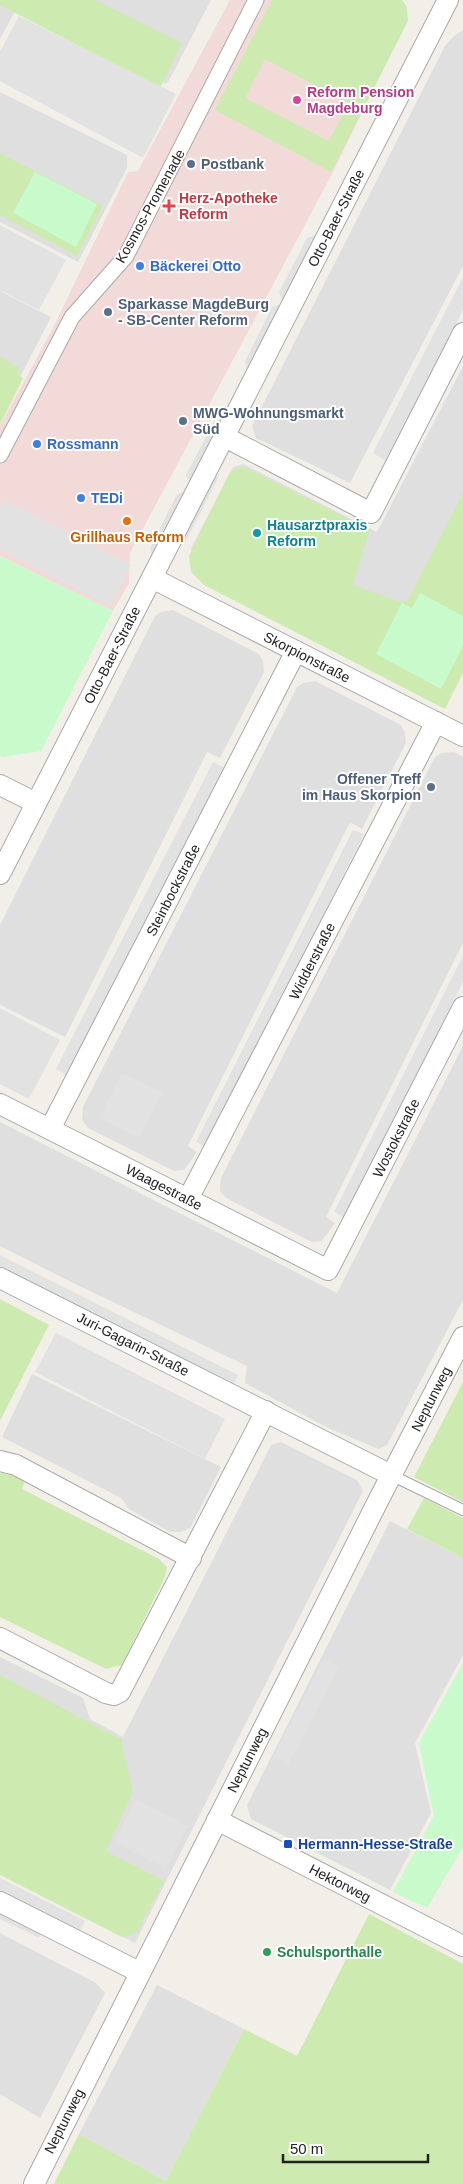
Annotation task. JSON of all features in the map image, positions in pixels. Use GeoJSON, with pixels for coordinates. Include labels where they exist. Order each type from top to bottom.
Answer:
{"type":"FeatureCollection","features":[{"type":"Feature","properties":{"kind":"street","name":"Kosmos-Promenade"},"geometry":{"type":"LineString","coordinates":[[0,455],[72,317],[108,279],[126,256],[185,144],[256,0]]}},
{"type":"Feature","properties":{"kind":"street","name":"Otto-Baer-Straße"},"geometry":{"type":"LineString","coordinates":[[0,874],[448,0]]}},
{"type":"Feature","properties":{"kind":"street"},"geometry":{"type":"LineString","coordinates":[[225,437],[371,513],[463,333]]}},
{"type":"Feature","properties":{"kind":"street","name":"Skorpionstraße"},"geometry":{"type":"LineString","coordinates":[[152,578],[463,736]]}},
{"type":"Feature","properties":{"kind":"street","name":"Steinbockstraße"},"geometry":{"type":"LineString","coordinates":[[50,1130],[296,651]]}},
{"type":"Feature","properties":{"kind":"street","name":"Widderstraße"},"geometry":{"type":"LineString","coordinates":[[188,1199],[436,722]]}},
{"type":"Feature","properties":{"kind":"street"},"geometry":{"type":"LineString","coordinates":[[0,785],[36,802]]}},
{"type":"Feature","properties":{"kind":"street","name":"Wostokstraße"},"geometry":{"type":"LineString","coordinates":[[328,1270],[463,1007]]}},
{"type":"Feature","properties":{"kind":"street","name":"Waagestraße"},"geometry":{"type":"LineString","coordinates":[[0,1104],[328,1270]]}},
{"type":"Feature","properties":{"kind":"street","name":"Juri-Gagarin-Straße"},"geometry":{"type":"LineString","coordinates":[[0,1278],[391,1475]]}},
{"type":"Feature","properties":{"kind":"street","name":"Neptunweg"},"geometry":{"type":"LineString","coordinates":[[34,2184],[391,1475],[463,1337]]}},
{"type":"Feature","properties":{"kind":"street"},"geometry":{"type":"LineString","coordinates":[[0,1638],[106,1693],[116,1694],[125,1686],[266,1411]]}},
{"type":"Feature","properties":{"kind":"street"},"geometry":{"type":"LineString","coordinates":[[0,1461],[16,1465],[191,1558]]}},
{"type":"Feature","properties":{"kind":"street","name":"Hektorweg"},"geometry":{"type":"LineString","coordinates":[[217,1820],[463,1946]]}},
{"type":"Feature","properties":{"kind":"street"},"geometry":{"type":"LineString","coordinates":[[0,1902],[140,1972]]}},
{"type":"Feature","properties":{"kind":"lane"},"geometry":{"type":"LineString","coordinates":[[391,1475],[463,1510]]}},
{"type":"Feature","properties":{"kind":"shaded area"},"geometry":{"type":"Polygon","coordinates":[[[0,0],[211,0],[167,84],[17,8],[0,39],[0,0]]]}},
{"type":"Feature","properties":{"kind":"shaded area"},"geometry":{"type":"Polygon","coordinates":[[[230,0],[401,0],[407,21],[331,176],[130,553],[129,583],[113,611],[0,556],[0,426],[54,326],[128,172],[138,171],[230,0]]]}},
{"type":"Feature","properties":{"kind":"shaded area"},"geometry":{"type":"Polygon","coordinates":[[[19,16],[176,94],[143,158],[0,81],[0,52],[19,16]]]}},
{"type":"Feature","properties":{"kind":"shaded area"},"geometry":{"type":"Polygon","coordinates":[[[463,30],[463,266],[350,483],[256,438],[252,426],[445,46],[463,30]]]}},
{"type":"Feature","properties":{"kind":"shaded area"},"geometry":{"type":"Polygon","coordinates":[[[0,92],[127,155],[127,168],[78,262],[0,222],[0,92]]]}},
{"type":"Feature","properties":{"kind":"shaded area"},"geometry":{"type":"Polygon","coordinates":[[[0,225],[66,260],[39,310],[0,290],[0,225]]]}},
{"type":"Feature","properties":{"kind":"shaded area"},"geometry":{"type":"Polygon","coordinates":[[[316,235],[282,300],[279,292],[307,238],[316,235]]]}},
{"type":"Feature","properties":{"kind":"shaded area"},"geometry":{"type":"Polygon","coordinates":[[[463,277],[463,310],[386,461],[373,453],[463,277]]]}},
{"type":"Feature","properties":{"kind":"shaded area"},"geometry":{"type":"Polygon","coordinates":[[[0,291],[51,317],[0,416],[0,291]]]}},
{"type":"Feature","properties":{"kind":"shaded area"},"geometry":{"type":"Polygon","coordinates":[[[281,304],[247,369],[245,361],[272,307],[281,304]]]}},
{"type":"Feature","properties":{"kind":"shaded area"},"geometry":{"type":"Polygon","coordinates":[[[463,366],[463,671],[192,563],[191,548],[233,467],[243,464],[377,532],[463,366]]]}},
{"type":"Feature","properties":{"kind":"shaded area"},"geometry":{"type":"Polygon","coordinates":[[[223,418],[189,483],[186,475],[214,422],[223,418]]]}},
{"type":"Feature","properties":{"kind":"shaded area"},"geometry":{"type":"Polygon","coordinates":[[[215,471],[218,478],[185,543],[178,543],[215,471]]]}},
{"type":"Feature","properties":{"kind":"shaded area"},"geometry":{"type":"Polygon","coordinates":[[[186,491],[152,556],[150,548],[177,494],[186,491]]]}},
{"type":"Feature","properties":{"kind":"shaded area"},"geometry":{"type":"Polygon","coordinates":[[[4,500],[131,565],[110,606],[0,549],[0,508],[4,500]]]}},
{"type":"Feature","properties":{"kind":"shaded area"},"geometry":{"type":"Polygon","coordinates":[[[173,610],[259,654],[263,661],[264,672],[220,758],[207,752],[65,1037],[0,1005],[0,925],[155,616],[161,612],[173,610]]]}},
{"type":"Feature","properties":{"kind":"shaded area"},"geometry":{"type":"Polygon","coordinates":[[[315,681],[401,725],[405,733],[406,743],[362,829],[350,822],[188,1146],[197,1152],[184,1170],[174,1171],[88,1128],[82,1120],[83,1107],[297,687],[303,683],[315,681]]]}},
{"type":"Feature","properties":{"kind":"shaded area"},"geometry":{"type":"Polygon","coordinates":[[[454,752],[463,757],[463,943],[326,1217],[335,1223],[322,1241],[312,1242],[226,1198],[220,1191],[221,1178],[435,757],[441,753],[454,752]]]}},
{"type":"Feature","properties":{"kind":"shaded area"},"geometry":{"type":"Polygon","coordinates":[[[213,762],[225,768],[68,1076],[56,1069],[213,762]]]}},
{"type":"Feature","properties":{"kind":"shaded area"},"geometry":{"type":"Polygon","coordinates":[[[353,830],[364,834],[207,1147],[196,1142],[353,830]]]}},
{"type":"Feature","properties":{"kind":"shaded area"},"geometry":{"type":"Polygon","coordinates":[[[463,956],[463,982],[344,1218],[334,1212],[463,956]]]}},
{"type":"Feature","properties":{"kind":"shaded area"},"geometry":{"type":"Polygon","coordinates":[[[0,1008],[60,1040],[29,1099],[0,1084],[0,1008]]]}},
{"type":"Feature","properties":{"kind":"shaded area"},"geometry":{"type":"Polygon","coordinates":[[[463,1046],[463,1300],[387,1445],[378,1449],[326,1427],[245,1383],[247,1366],[0,1246],[0,1122],[337,1293],[463,1046]]]}},
{"type":"Feature","properties":{"kind":"shaded area"},"geometry":{"type":"Polygon","coordinates":[[[122,1073],[163,1093],[139,1138],[99,1118],[122,1073]]]}},
{"type":"Feature","properties":{"kind":"shaded area"},"geometry":{"type":"Polygon","coordinates":[[[0,1255],[238,1375],[232,1388],[0,1271],[0,1255]]]}},
{"type":"Feature","properties":{"kind":"shaded area"},"geometry":{"type":"Polygon","coordinates":[[[56,1333],[225,1419],[205,1459],[35,1372],[56,1333]]]}},
{"type":"Feature","properties":{"kind":"shaded area"},"geometry":{"type":"Polygon","coordinates":[[[32,1374],[221,1467],[190,1528],[181,1532],[170,1532],[129,1509],[121,1498],[2,1437],[32,1374]]]}},
{"type":"Feature","properties":{"kind":"shaded area"},"geometry":{"type":"Polygon","coordinates":[[[281,1442],[357,1480],[363,1491],[135,1943],[0,1874],[0,1657],[83,1698],[90,1719],[123,1737],[271,1445],[281,1442]]]}},
{"type":"Feature","properties":{"kind":"shaded area"},"geometry":{"type":"Polygon","coordinates":[[[390,1521],[463,1558],[463,1655],[415,1743],[431,1813],[390,1890],[251,1819],[247,1805],[390,1521]]]}},
{"type":"Feature","properties":{"kind":"shaded area"},"geometry":{"type":"Polygon","coordinates":[[[324,1659],[339,1667],[288,1765],[273,1757],[324,1659]]]}},
{"type":"Feature","properties":{"kind":"shaded area"},"geometry":{"type":"Polygon","coordinates":[[[135,1799],[188,1826],[166,1869],[114,1842],[135,1799]]]}},
{"type":"Feature","properties":{"kind":"shaded area"},"geometry":{"type":"Polygon","coordinates":[[[0,1878],[85,1921],[78,1934],[0,1894],[0,1878]]]}},
{"type":"Feature","properties":{"kind":"shaded area"},"geometry":{"type":"Polygon","coordinates":[[[0,1911],[41,1933],[39,1938],[0,1919],[0,1911]]]}},
{"type":"Feature","properties":{"kind":"shaded area"},"geometry":{"type":"Polygon","coordinates":[[[0,1933],[96,1983],[105,1993],[40,2118],[0,2094],[0,1933]]]}},
{"type":"Feature","properties":{"kind":"shaded area"},"geometry":{"type":"Polygon","coordinates":[[[157,1985],[244,2029],[166,2181],[79,2134],[157,1985]]]}},
{"type":"Feature","properties":{"kind":"green space"},"geometry":{"type":"Polygon","coordinates":[[[0,0],[95,0],[182,43],[160,88],[0,5],[0,0]]]}},
{"type":"Feature","properties":{"kind":"green space"},"geometry":{"type":"Polygon","coordinates":[[[272,0],[402,0],[407,7],[408,21],[331,172],[215,110],[272,0]],[[265,59],[245,98],[329,141],[349,103],[265,59]]]}},
{"type":"Feature","properties":{"kind":"green space"},"geometry":{"type":"Polygon","coordinates":[[[0,153],[103,206],[77,256],[0,215],[0,153]]]}},
{"type":"Feature","properties":{"kind":"green space"},"geometry":{"type":"Polygon","coordinates":[[[35,172],[97,204],[76,247],[13,213],[35,172]]]}},
{"type":"Feature","properties":{"kind":"green space"},"geometry":{"type":"Polygon","coordinates":[[[0,356],[20,368],[17,374],[23,378],[0,425],[0,356]]]}},
{"type":"Feature","properties":{"kind":"green space"},"geometry":{"type":"Polygon","coordinates":[[[242,466],[370,530],[353,585],[398,601],[407,602],[463,493],[463,673],[445,709],[204,585],[191,572],[189,556],[230,472],[242,466]]]}},
{"type":"Feature","properties":{"kind":"green space"},"geometry":{"type":"Polygon","coordinates":[[[0,556],[113,611],[41,751],[3,757],[0,755],[0,556]]]}},
{"type":"Feature","properties":{"kind":"green space"},"geometry":{"type":"Polygon","coordinates":[[[420,593],[463,616],[463,646],[441,689],[376,654],[402,603],[412,608],[420,593]]]}},
{"type":"Feature","properties":{"kind":"green space"},"geometry":{"type":"Polygon","coordinates":[[[0,1299],[49,1325],[0,1421],[0,1299]]]}},
{"type":"Feature","properties":{"kind":"green space"},"geometry":{"type":"Polygon","coordinates":[[[463,1382],[463,1502],[414,1477],[463,1382]]]}},
{"type":"Feature","properties":{"kind":"green space"},"geometry":{"type":"Polygon","coordinates":[[[0,1473],[12,1475],[25,1481],[22,1489],[159,1559],[167,1567],[165,1577],[122,1665],[106,1669],[0,1617],[0,1473]]]}},
{"type":"Feature","properties":{"kind":"green space"},"geometry":{"type":"Polygon","coordinates":[[[424,1498],[463,1518],[463,1558],[407,1529],[424,1498]]]}},
{"type":"Feature","properties":{"kind":"green space"},"geometry":{"type":"Polygon","coordinates":[[[463,1663],[463,1847],[427,1908],[393,1892],[434,1816],[419,1743],[463,1663]]]}},
{"type":"Feature","properties":{"kind":"green space"},"geometry":{"type":"Polygon","coordinates":[[[0,1675],[121,1739],[133,1792],[106,1851],[164,1881],[137,1932],[122,1937],[0,1875],[0,1675]]]}},
{"type":"Feature","properties":{"kind":"green space"},"geometry":{"type":"Polygon","coordinates":[[[369,1914],[463,1964],[463,2184],[54,2184],[79,2134],[166,2181],[244,2029],[297,2056],[369,1914]]]}},
{"type":"Feature","properties":{"kind":"place","name":"Reform Pension Magdeburg"},"geometry":{"type":"Point","coordinates":[297,100]}},
{"type":"Feature","properties":{"kind":"place","name":"Postbank"},"geometry":{"type":"Point","coordinates":[191,164]}},
{"type":"Feature","properties":{"kind":"place","name":"Herz-Apotheke Reform"},"geometry":{"type":"Point","coordinates":[169,206]}},
{"type":"Feature","properties":{"kind":"place","name":"Bäckerei Otto"},"geometry":{"type":"Point","coordinates":[140,266]}},
{"type":"Feature","properties":{"kind":"place","name":"Sparkasse MagdeBurg - SB-Center Reform"},"geometry":{"type":"Point","coordinates":[108,312]}},
{"type":"Feature","properties":{"kind":"place","name":"MWG-Wohnungsmarkt Süd"},"geometry":{"type":"Point","coordinates":[183,421]}},
{"type":"Feature","properties":{"kind":"place","name":"Rossmann"},"geometry":{"type":"Point","coordinates":[37,444]}},
{"type":"Feature","properties":{"kind":"place","name":"TEDi"},"geometry":{"type":"Point","coordinates":[81,498]}},
{"type":"Feature","properties":{"kind":"place","name":"Grillhaus Reform"},"geometry":{"type":"Point","coordinates":[127,521]}},
{"type":"Feature","properties":{"kind":"place","name":"Hausarztpraxis Reform"},"geometry":{"type":"Point","coordinates":[257,533]}},
{"type":"Feature","properties":{"kind":"place","name":"Offener Treff im Haus Skorpion"},"geometry":{"type":"Point","coordinates":[431,787]}},
{"type":"Feature","properties":{"kind":"place","name":"Hermann-Hesse-Straße"},"geometry":{"type":"Point","coordinates":[288,1844]}},
{"type":"Feature","properties":{"kind":"place","name":"Schulsporthalle"},"geometry":{"type":"Point","coordinates":[267,1952]}}]}
